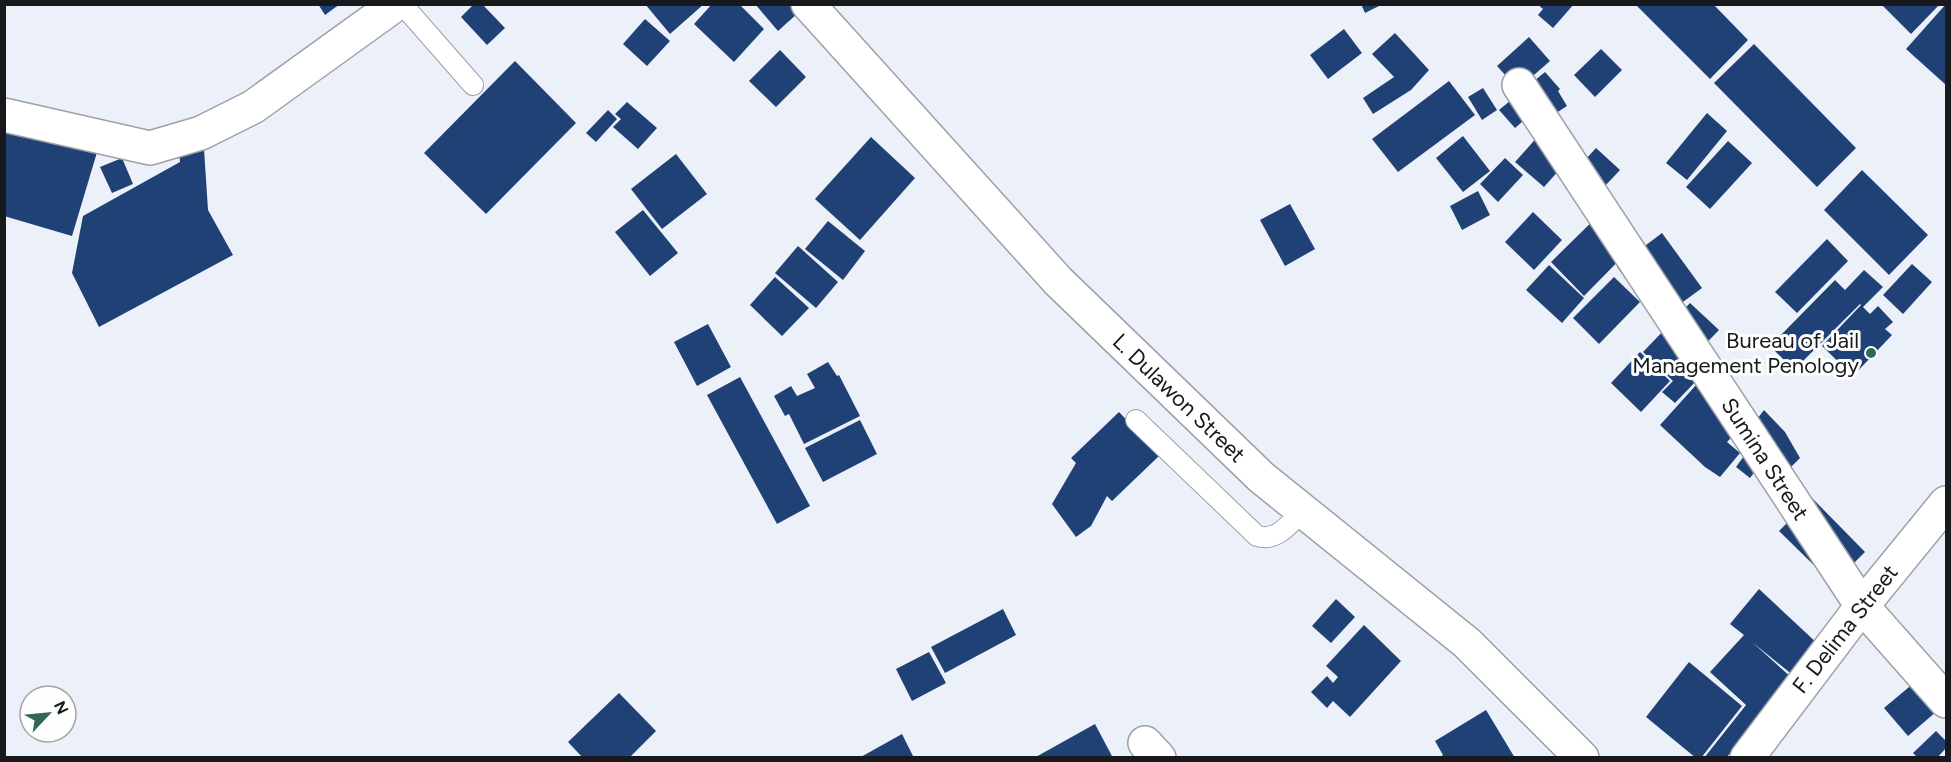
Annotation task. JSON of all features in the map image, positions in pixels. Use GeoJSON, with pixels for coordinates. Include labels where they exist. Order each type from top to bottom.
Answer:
{"type":"FeatureCollection","features":[{"type":"Feature","properties":{"kind":"street"},"geometry":{"type":"LineString","coordinates":[[4,115],[150,148],[201,133],[253,107],[396,4]]}},
{"type":"Feature","properties":{"kind":"street","name":"L. Dulawon Street"},"geometry":{"type":"LineString","coordinates":[[808,4],[1058,281],[1261,477],[1467,643],[1532,714],[1582,758]]}},
{"type":"Feature","properties":{"kind":"street","name":"Sumina Street"},"geometry":{"type":"LineString","coordinates":[[1519,85],[1862,606],[1947,701]]}},
{"type":"Feature","properties":{"kind":"street","name":"F. Delima Street"},"geometry":{"type":"LineString","coordinates":[[1747,758],[1862,606],[1947,503]]}},
{"type":"Feature","properties":{"kind":"lane"},"geometry":{"type":"LineString","coordinates":[[402,4],[473,85]]}},
{"type":"Feature","properties":{"kind":"lane"},"geometry":{"type":"LineString","coordinates":[[1136,420],[1257,536],[1272,537],[1278,534],[1302,512]]}},
{"type":"Feature","properties":{"kind":"building"},"geometry":{"type":"Polygon","coordinates":[[[318,4],[340,4],[325,15],[318,4]]]}},
{"type":"Feature","properties":{"kind":"building"},"geometry":{"type":"Polygon","coordinates":[[[474,4],[482,4],[505,28],[487,45],[461,17],[474,4]]]}},
{"type":"Feature","properties":{"kind":"building"},"geometry":{"type":"Polygon","coordinates":[[[645,4],[704,4],[670,34],[645,4]]]}},
{"type":"Feature","properties":{"kind":"building"},"geometry":{"type":"Polygon","coordinates":[[[712,4],[739,4],[764,29],[734,62],[694,24],[712,4]]]}},
{"type":"Feature","properties":{"kind":"building"},"geometry":{"type":"Polygon","coordinates":[[[755,4],[791,4],[798,13],[778,31],[755,4]]]}},
{"type":"Feature","properties":{"kind":"building"},"geometry":{"type":"Polygon","coordinates":[[[1361,4],[1383,4],[1365,13],[1361,4]]]}},
{"type":"Feature","properties":{"kind":"building"},"geometry":{"type":"Polygon","coordinates":[[[1537,4],[1574,4],[1553,28],[1538,15],[1543,9],[1537,4]]]}},
{"type":"Feature","properties":{"kind":"building"},"geometry":{"type":"Polygon","coordinates":[[[1635,4],[1713,4],[1748,40],[1710,79],[1635,4]]]}},
{"type":"Feature","properties":{"kind":"building"},"geometry":{"type":"Polygon","coordinates":[[[1881,4],[1940,4],[1911,34],[1881,4]]]}},
{"type":"Feature","properties":{"kind":"building"},"geometry":{"type":"Polygon","coordinates":[[[1946,4],[1946,85],[1906,49],[1946,4]]]}},
{"type":"Feature","properties":{"kind":"building"},"geometry":{"type":"Polygon","coordinates":[[[645,19],[670,41],[647,66],[623,44],[645,19]]]}},
{"type":"Feature","properties":{"kind":"building"},"geometry":{"type":"Polygon","coordinates":[[[1344,29],[1362,53],[1328,79],[1310,55],[1344,29]]]}},
{"type":"Feature","properties":{"kind":"building"},"geometry":{"type":"Polygon","coordinates":[[[1395,33],[1429,70],[1411,90],[1373,114],[1363,98],[1394,77],[1372,54],[1395,33]]]}},
{"type":"Feature","properties":{"kind":"building"},"geometry":{"type":"Polygon","coordinates":[[[1529,37],[1550,61],[1518,89],[1497,66],[1529,37]]]}},
{"type":"Feature","properties":{"kind":"building"},"geometry":{"type":"Polygon","coordinates":[[[1754,44],[1856,148],[1817,187],[1714,83],[1754,44]]]}},
{"type":"Feature","properties":{"kind":"building"},"geometry":{"type":"Polygon","coordinates":[[[1601,49],[1622,70],[1595,97],[1574,75],[1601,49]]]}},
{"type":"Feature","properties":{"kind":"building"},"geometry":{"type":"Polygon","coordinates":[[[780,50],[806,77],[776,107],[749,81],[780,50]]]}},
{"type":"Feature","properties":{"kind":"building"},"geometry":{"type":"Polygon","coordinates":[[[515,61],[576,123],[486,214],[424,153],[515,61]]]}},
{"type":"Feature","properties":{"kind":"building"},"geometry":{"type":"Polygon","coordinates":[[[1545,72],[1560,89],[1558,91],[1567,106],[1536,126],[1529,116],[1515,128],[1499,110],[1545,72]]]}},
{"type":"Feature","properties":{"kind":"building"},"geometry":{"type":"Polygon","coordinates":[[[1449,81],[1475,115],[1398,172],[1372,139],[1449,81]]]}},
{"type":"Feature","properties":{"kind":"building"},"geometry":{"type":"Polygon","coordinates":[[[1483,88],[1497,110],[1482,120],[1468,97],[1483,88]]]}},
{"type":"Feature","properties":{"kind":"building"},"geometry":{"type":"Polygon","coordinates":[[[627,102],[657,128],[638,149],[613,127],[621,119],[615,114],[627,102]]]}},
{"type":"Feature","properties":{"kind":"building"},"geometry":{"type":"Polygon","coordinates":[[[608,110],[617,119],[596,142],[586,133],[608,110]]]}},
{"type":"Feature","properties":{"kind":"building"},"geometry":{"type":"Polygon","coordinates":[[[1707,113],[1727,131],[1687,180],[1666,163],[1707,113]]]}},
{"type":"Feature","properties":{"kind":"building"},"geometry":{"type":"Polygon","coordinates":[[[1548,125],[1577,150],[1544,187],[1515,162],[1548,125]]]}},
{"type":"Feature","properties":{"kind":"building"},"geometry":{"type":"Polygon","coordinates":[[[4,129],[98,149],[72,236],[4,216],[4,129]]]}},
{"type":"Feature","properties":{"kind":"building"},"geometry":{"type":"Polygon","coordinates":[[[1463,136],[1490,171],[1463,192],[1436,158],[1463,136]]]}},
{"type":"Feature","properties":{"kind":"building"},"geometry":{"type":"Polygon","coordinates":[[[871,137],[915,178],[860,240],[815,199],[871,137]]]}},
{"type":"Feature","properties":{"kind":"building"},"geometry":{"type":"Polygon","coordinates":[[[1728,141],[1752,163],[1710,209],[1686,187],[1728,141]]]}},
{"type":"Feature","properties":{"kind":"building"},"geometry":{"type":"Polygon","coordinates":[[[1596,148],[1620,170],[1588,204],[1565,182],[1596,148]]]}},
{"type":"Feature","properties":{"kind":"building"},"geometry":{"type":"Polygon","coordinates":[[[204,149],[208,210],[233,255],[99,327],[72,273],[83,216],[180,162],[179,151],[204,149]]]}},
{"type":"Feature","properties":{"kind":"building"},"geometry":{"type":"Polygon","coordinates":[[[676,154],[707,194],[662,229],[631,189],[676,154]]]}},
{"type":"Feature","properties":{"kind":"building"},"geometry":{"type":"Polygon","coordinates":[[[122,158],[133,184],[112,193],[100,167],[122,158]]]}},
{"type":"Feature","properties":{"kind":"building"},"geometry":{"type":"Polygon","coordinates":[[[1505,158],[1523,175],[1498,202],[1480,184],[1505,158]]]}},
{"type":"Feature","properties":{"kind":"building"},"geometry":{"type":"Polygon","coordinates":[[[1862,170],[1928,235],[1889,275],[1824,210],[1862,170]]]}},
{"type":"Feature","properties":{"kind":"building"},"geometry":{"type":"Polygon","coordinates":[[[1478,191],[1490,215],[1462,230],[1450,206],[1478,191]]]}},
{"type":"Feature","properties":{"kind":"building"},"geometry":{"type":"Polygon","coordinates":[[[1290,204],[1315,249],[1285,266],[1260,220],[1290,204]]]}},
{"type":"Feature","properties":{"kind":"building"},"geometry":{"type":"Polygon","coordinates":[[[1609,205],[1641,238],[1584,296],[1551,262],[1609,205]]]}},
{"type":"Feature","properties":{"kind":"building"},"geometry":{"type":"Polygon","coordinates":[[[643,210],[678,253],[650,276],[615,232],[643,210]]]}},
{"type":"Feature","properties":{"kind":"building"},"geometry":{"type":"Polygon","coordinates":[[[1533,212],[1562,240],[1534,270],[1505,242],[1533,212]]]}},
{"type":"Feature","properties":{"kind":"building"},"geometry":{"type":"Polygon","coordinates":[[[828,221],[865,251],[843,280],[805,249],[828,221]]]}},
{"type":"Feature","properties":{"kind":"building"},"geometry":{"type":"Polygon","coordinates":[[[1662,233],[1702,288],[1657,321],[1617,267],[1662,233]]]}},
{"type":"Feature","properties":{"kind":"building"},"geometry":{"type":"Polygon","coordinates":[[[1827,239],[1848,261],[1797,313],[1775,292],[1827,239]]]}},
{"type":"Feature","properties":{"kind":"building"},"geometry":{"type":"Polygon","coordinates":[[[798,246],[838,282],[816,308],[775,273],[798,246]]]}},
{"type":"Feature","properties":{"kind":"building"},"geometry":{"type":"Polygon","coordinates":[[[1912,264],[1932,282],[1903,314],[1883,295],[1912,264]]]}},
{"type":"Feature","properties":{"kind":"building"},"geometry":{"type":"Polygon","coordinates":[[[1549,265],[1584,298],[1562,323],[1526,290],[1549,265]]]}},
{"type":"Feature","properties":{"kind":"building"},"geometry":{"type":"Polygon","coordinates":[[[1864,270],[1883,287],[1863,307],[1870,314],[1878,306],[1893,322],[1885,329],[1892,335],[1853,376],[1822,346],[1860,304],[1794,370],[1770,346],[1835,280],[1845,290],[1864,270]]]}},
{"type":"Feature","properties":{"kind":"building"},"geometry":{"type":"Polygon","coordinates":[[[775,277],[809,308],[782,336],[750,305],[775,277]]]}},
{"type":"Feature","properties":{"kind":"building"},"geometry":{"type":"Polygon","coordinates":[[[1614,277],[1640,302],[1599,344],[1573,318],[1614,277]]]}},
{"type":"Feature","properties":{"kind":"building"},"geometry":{"type":"Polygon","coordinates":[[[1690,303],[1719,330],[1685,365],[1699,378],[1675,403],[1662,392],[1673,381],[1643,352],[1690,303]]]}},
{"type":"Feature","properties":{"kind":"building"},"geometry":{"type":"Polygon","coordinates":[[[708,324],[731,367],[697,386],[674,342],[708,324]]]}},
{"type":"Feature","properties":{"kind":"building"},"geometry":{"type":"Polygon","coordinates":[[[1640,352],[1670,381],[1641,412],[1611,383],[1640,352]]]}},
{"type":"Feature","properties":{"kind":"building"},"geometry":{"type":"Polygon","coordinates":[[[828,362],[837,376],[839,375],[860,416],[804,444],[789,414],[785,416],[774,396],[791,386],[797,396],[815,388],[807,374],[828,362]]]}},
{"type":"Feature","properties":{"kind":"building"},"geometry":{"type":"Polygon","coordinates":[[[1706,374],[1752,416],[1727,442],[1740,453],[1720,477],[1705,467],[1660,425],[1706,374]]]}},
{"type":"Feature","properties":{"kind":"building"},"geometry":{"type":"Polygon","coordinates":[[[740,377],[810,506],[777,524],[707,395],[740,377]]]}},
{"type":"Feature","properties":{"kind":"building"},"geometry":{"type":"Polygon","coordinates":[[[1764,410],[1785,432],[1800,458],[1783,475],[1765,458],[1750,478],[1736,467],[1746,453],[1741,440],[1764,410]]]}},
{"type":"Feature","properties":{"kind":"building"},"geometry":{"type":"Polygon","coordinates":[[[1119,412],[1160,455],[1112,501],[1107,496],[1091,526],[1076,537],[1052,504],[1076,463],[1071,458],[1119,412]]]}},
{"type":"Feature","properties":{"kind":"building"},"geometry":{"type":"Polygon","coordinates":[[[860,420],[877,454],[823,482],[805,448],[860,420]]]}},
{"type":"Feature","properties":{"kind":"building"},"geometry":{"type":"Polygon","coordinates":[[[1812,498],[1865,552],[1833,584],[1779,531],[1812,498]]]}},
{"type":"Feature","properties":{"kind":"building"},"geometry":{"type":"Polygon","coordinates":[[[1759,589],[1819,645],[1794,676],[1752,642],[1793,679],[1726,758],[1704,758],[1746,705],[1710,672],[1744,635],[1730,624],[1759,589]]]}},
{"type":"Feature","properties":{"kind":"building"},"geometry":{"type":"Polygon","coordinates":[[[1336,599],[1355,617],[1331,643],[1312,626],[1336,599]]]}},
{"type":"Feature","properties":{"kind":"building"},"geometry":{"type":"Polygon","coordinates":[[[1003,609],[1016,635],[945,673],[931,647],[1003,609]]]}},
{"type":"Feature","properties":{"kind":"building"},"geometry":{"type":"Polygon","coordinates":[[[1364,625],[1401,661],[1350,717],[1333,701],[1327,708],[1311,692],[1327,676],[1333,683],[1338,677],[1326,666],[1364,625]]]}},
{"type":"Feature","properties":{"kind":"building"},"geometry":{"type":"Polygon","coordinates":[[[929,652],[946,683],[912,701],[896,669],[929,652]]]}},
{"type":"Feature","properties":{"kind":"building"},"geometry":{"type":"Polygon","coordinates":[[[1689,662],[1742,706],[1701,758],[1696,758],[1646,717],[1689,662]]]}},
{"type":"Feature","properties":{"kind":"building"},"geometry":{"type":"Polygon","coordinates":[[[1921,677],[1944,705],[1908,736],[1884,708],[1921,677]]]}},
{"type":"Feature","properties":{"kind":"building"},"geometry":{"type":"Polygon","coordinates":[[[619,693],[656,731],[629,758],[583,758],[568,742],[619,693]]]}},
{"type":"Feature","properties":{"kind":"building"},"geometry":{"type":"Polygon","coordinates":[[[1486,710],[1515,758],[1438,758],[1443,755],[1435,741],[1486,710]]]}},
{"type":"Feature","properties":{"kind":"building"},"geometry":{"type":"Polygon","coordinates":[[[1095,724],[1113,758],[1034,758],[1095,724]]]}},
{"type":"Feature","properties":{"kind":"building"},"geometry":{"type":"Polygon","coordinates":[[[1936,731],[1946,741],[1946,748],[1937,758],[1918,758],[1913,753],[1936,731]]]}},
{"type":"Feature","properties":{"kind":"building"},"geometry":{"type":"Polygon","coordinates":[[[902,734],[914,758],[859,758],[902,734]]]}},
{"type":"Feature","properties":{"kind":"place","name":"Bureau of Jail Management Penology"},"geometry":{"type":"Point","coordinates":[1871,353]}}]}
